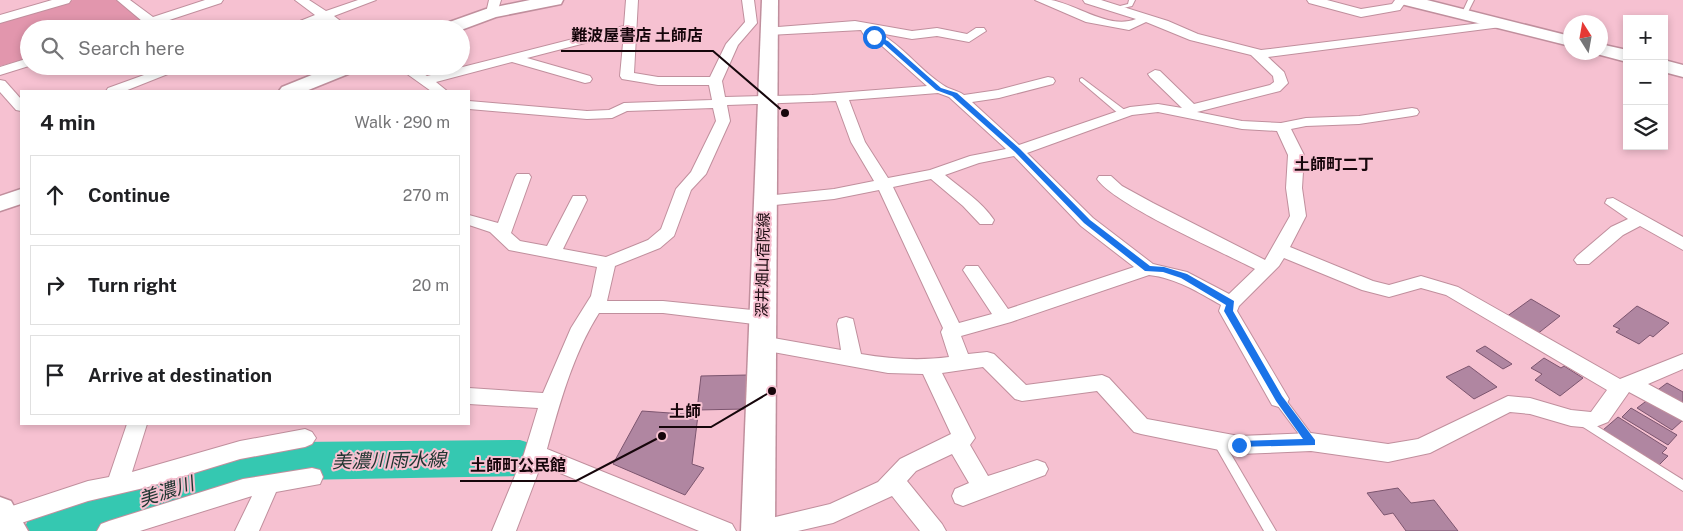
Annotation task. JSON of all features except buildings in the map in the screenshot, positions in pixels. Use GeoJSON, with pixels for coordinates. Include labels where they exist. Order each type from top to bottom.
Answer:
{"type":"FeatureCollection","features":[{"type":"Feature","properties":{"kind":"main road"},"geometry":{"type":"LineString","coordinates":[[466,20],[494,7],[555,0]]}},
{"type":"Feature","properties":{"kind":"main road","name":"深井畑山宿院線"},"geometry":{"type":"LineString","coordinates":[[758,531],[770,0]]}},
{"type":"Feature","properties":{"kind":"main road"},"geometry":{"type":"LineString","coordinates":[[1407,0],[1468,6],[1501,23],[1563,39]]}},
{"type":"Feature","properties":{"kind":"main road"},"geometry":{"type":"LineString","coordinates":[[1608,51],[1623,55]]}},
{"type":"Feature","properties":{"kind":"main road"},"geometry":{"type":"LineString","coordinates":[[1668,67],[1683,71]]}},
{"type":"Feature","properties":{"kind":"main road"},"geometry":{"type":"LineString","coordinates":[[292,90],[329,75]]}},
{"type":"Feature","properties":{"kind":"main road"},"geometry":{"type":"LineString","coordinates":[[0,204],[20,196]]}},
{"type":"Feature","properties":{"kind":"street"},"geometry":{"type":"LineString","coordinates":[[0,19],[65,0]]}},
{"type":"Feature","properties":{"kind":"street"},"geometry":{"type":"LineString","coordinates":[[123,0],[148,20]]}},
{"type":"Feature","properties":{"kind":"street"},"geometry":{"type":"LineString","coordinates":[[157,20],[217,0]]}},
{"type":"Feature","properties":{"kind":"street"},"geometry":{"type":"LineString","coordinates":[[301,0],[332,20]]}},
{"type":"Feature","properties":{"kind":"street"},"geometry":{"type":"LineString","coordinates":[[310,20],[370,0]]}},
{"type":"Feature","properties":{"kind":"street"},"geometry":{"type":"LineString","coordinates":[[632,0],[627,76],[658,82],[715,81]]}},
{"type":"Feature","properties":{"kind":"street"},"geometry":{"type":"LineString","coordinates":[[470,220],[476,220],[503,232],[515,246],[608,263],[654,244],[668,232],[684,189],[698,174],[724,121],[715,81],[732,44],[751,23],[748,0]]}},
{"type":"Feature","properties":{"kind":"street"},"geometry":{"type":"LineString","coordinates":[[1042,0],[1086,18],[1130,26],[1143,19]]}},
{"type":"Feature","properties":{"kind":"street"},"geometry":{"type":"LineString","coordinates":[[1089,0],[1111,9],[1164,24],[1194,37],[1259,54],[1501,23]]}},
{"type":"Feature","properties":{"kind":"street"},"geometry":{"type":"LineString","coordinates":[[1313,0],[1360,13],[1396,7],[1401,0]]}},
{"type":"Feature","properties":{"kind":"street"},"geometry":{"type":"LineString","coordinates":[[769,31],[866,26],[912,34],[937,32],[969,38],[980,31]]}},
{"type":"Feature","properties":{"kind":"street"},"geometry":{"type":"LineString","coordinates":[[866,26],[868,32],[886,42],[939,89]]}},
{"type":"Feature","properties":{"kind":"street"},"geometry":{"type":"LineString","coordinates":[[470,69],[630,28]]}},
{"type":"Feature","properties":{"kind":"street"},"geometry":{"type":"LineString","coordinates":[[1184,111],[1275,88],[1281,83],[1279,75],[1259,54]]}},
{"type":"Feature","properties":{"kind":"street"},"geometry":{"type":"LineString","coordinates":[[513,57],[585,79]]}},
{"type":"Feature","properties":{"kind":"street"},"geometry":{"type":"LineString","coordinates":[[0,71],[20,65]]}},
{"type":"Feature","properties":{"kind":"street"},"geometry":{"type":"LineString","coordinates":[[1155,74],[1184,111]]}},
{"type":"Feature","properties":{"kind":"street"},"geometry":{"type":"LineString","coordinates":[[116,90],[157,75]]}},
{"type":"Feature","properties":{"kind":"street"},"geometry":{"type":"LineString","coordinates":[[415,75],[438,90]]}},
{"type":"Feature","properties":{"kind":"street"},"geometry":{"type":"LineString","coordinates":[[425,82],[450,75]]}},
{"type":"Feature","properties":{"kind":"street"},"geometry":{"type":"LineString","coordinates":[[961,100],[999,94],[1048,81]]}},
{"type":"Feature","properties":{"kind":"street"},"geometry":{"type":"LineString","coordinates":[[0,84],[20,106]]}},
{"type":"Feature","properties":{"kind":"street"},"geometry":{"type":"LineString","coordinates":[[470,105],[587,115],[612,114],[624,107],[841,97],[939,89],[954,94],[961,100],[1017,151],[1087,222],[1148,269]]}},
{"type":"Feature","properties":{"kind":"street"},"geometry":{"type":"LineString","coordinates":[[841,97],[858,142],[884,184],[954,331]]}},
{"type":"Feature","properties":{"kind":"street"},"geometry":{"type":"LineString","coordinates":[[765,201],[834,194],[934,174],[975,159],[1017,151],[1123,113],[1158,108],[1184,111],[1242,125],[1281,127],[1306,122],[1359,120],[1412,112]]}},
{"type":"Feature","properties":{"kind":"street"},"geometry":{"type":"LineString","coordinates":[[1279,399],[1228,311],[1231,303],[1267,268],[1298,216],[1294,188],[1296,154],[1288,135],[1281,127]]}},
{"type":"Feature","properties":{"kind":"street"},"geometry":{"type":"LineString","coordinates":[[934,174],[969,202],[986,220]]}},
{"type":"Feature","properties":{"kind":"street"},"geometry":{"type":"LineString","coordinates":[[503,232],[523,177]]}},
{"type":"Feature","properties":{"kind":"street"},"geometry":{"type":"LineString","coordinates":[[1105,179],[1116,189],[1147,207],[1267,268]]}},
{"type":"Feature","properties":{"kind":"street"},"geometry":{"type":"LineString","coordinates":[[552,253],[579,200]]}},
{"type":"Feature","properties":{"kind":"street"},"geometry":{"type":"LineString","coordinates":[[1613,203],[1683,244]]}},
{"type":"Feature","properties":{"kind":"street"},"geometry":{"type":"LineString","coordinates":[[1583,260],[1617,231],[1641,219]]}},
{"type":"Feature","properties":{"kind":"street"},"geometry":{"type":"LineString","coordinates":[[1279,249],[1375,288],[1389,291],[1421,282],[1452,291],[1624,385],[1683,413]]}},
{"type":"Feature","properties":{"kind":"street"},"geometry":{"type":"LineString","coordinates":[[504,531],[535,454],[550,401],[580,328],[600,297],[608,263]]}},
{"type":"Feature","properties":{"kind":"street"},"geometry":{"type":"LineString","coordinates":[[961,363],[950,332],[1004,317],[1148,269],[1164,269],[1184,276],[1231,303]]}},
{"type":"Feature","properties":{"kind":"street"},"geometry":{"type":"LineString","coordinates":[[972,270],[1004,317]]}},
{"type":"Feature","properties":{"kind":"street"},"geometry":{"type":"LineString","coordinates":[[593,307],[662,307],[762,318]]}},
{"type":"Feature","properties":{"kind":"street"},"geometry":{"type":"LineString","coordinates":[[846,324],[853,360]]}},
{"type":"Feature","properties":{"kind":"street"},"geometry":{"type":"LineString","coordinates":[[762,343],[888,366],[929,367],[987,359],[1022,393],[1102,383],[1141,426],[1239,445],[1312,442],[1388,453],[1422,447],[1493,409],[1508,404],[1530,406],[1580,419],[1593,420],[1601,416],[1624,385],[1683,361]]}},
{"type":"Feature","properties":{"kind":"street"},"geometry":{"type":"LineString","coordinates":[[758,531],[832,513],[886,490],[908,465],[964,438],[929,367]]}},
{"type":"Feature","properties":{"kind":"street"},"geometry":{"type":"LineString","coordinates":[[470,396],[550,401]]}},
{"type":"Feature","properties":{"kind":"street"},"geometry":{"type":"LineString","coordinates":[[117,485],[137,425]]}},
{"type":"Feature","properties":{"kind":"street"},"geometry":{"type":"LineString","coordinates":[[4,520],[88,491],[148,478],[256,446],[305,438]]}},
{"type":"Feature","properties":{"kind":"street"},"geometry":{"type":"LineString","coordinates":[[956,441],[973,491],[1036,469]]}},
{"type":"Feature","properties":{"kind":"street"},"geometry":{"type":"LineString","coordinates":[[535,454],[569,466],[724,531]]}},
{"type":"Feature","properties":{"kind":"street"},"geometry":{"type":"LineString","coordinates":[[109,531],[206,498],[268,483],[312,477]]}},
{"type":"Feature","properties":{"kind":"street"},"geometry":{"type":"LineString","coordinates":[[893,481],[934,531]]}},
{"type":"Feature","properties":{"kind":"street"},"geometry":{"type":"LineString","coordinates":[[246,531],[268,483]]}},
{"type":"Feature","properties":{"kind":"lane"},"geometry":{"type":"LineString","coordinates":[[1111,9],[1130,5],[1132,0]]}},
{"type":"Feature","properties":{"kind":"lane"},"geometry":{"type":"LineString","coordinates":[[1082,80],[1123,113]]}},
{"type":"Feature","properties":{"kind":"lane"},"geometry":{"type":"LineString","coordinates":[[1279,399],[1312,442]]}},
{"type":"Feature","properties":{"kind":"lane"},"geometry":{"type":"LineString","coordinates":[[1580,419],[1683,486]]}},
{"type":"Feature","properties":{"kind":"lane"},"geometry":{"type":"LineString","coordinates":[[1218,442],[1270,531]]}},
{"type":"Feature","properties":{"kind":"shaded area"},"geometry":{"type":"Polygon","coordinates":[[[73,0],[117,0],[143,19],[20,20],[20,60],[0,66],[0,22],[73,0]]]}},
{"type":"Feature","properties":{"kind":"waterway","name":"美濃川"},"geometry":{"type":"LineString","coordinates":[[47,531],[170,488],[233,471],[265,465],[297,461],[520,458]]}},
{"type":"Feature","properties":{"kind":"place","name":"難波屋書店 土師店"},"geometry":{"type":"Point","coordinates":[785,113]}},
{"type":"Feature","properties":{"kind":"place","name":"土師"},"geometry":{"type":"Point","coordinates":[772,391]}},
{"type":"Feature","properties":{"kind":"place","name":"土師町公民館"},"geometry":{"type":"Point","coordinates":[662,436]}},
{"type":"Feature","properties":{"kind":"district","name":"土師町二丁"},"geometry":{"type":"Point","coordinates":[1334,164]}},
{"type":"Feature","properties":{"kind":"route"},"geometry":{"type":"LineString","coordinates":[[874,37],[886,42],[939,89],[954,94],[1017,151],[1087,222],[1148,269],[1164,269],[1184,276],[1231,303],[1228,311],[1279,399],[1312,442],[1239,445]]}},
{"type":"Feature","properties":{"kind":"water label","name":"美濃川雨水線"},"geometry":{"type":"Point","coordinates":[389,460]}}]}
